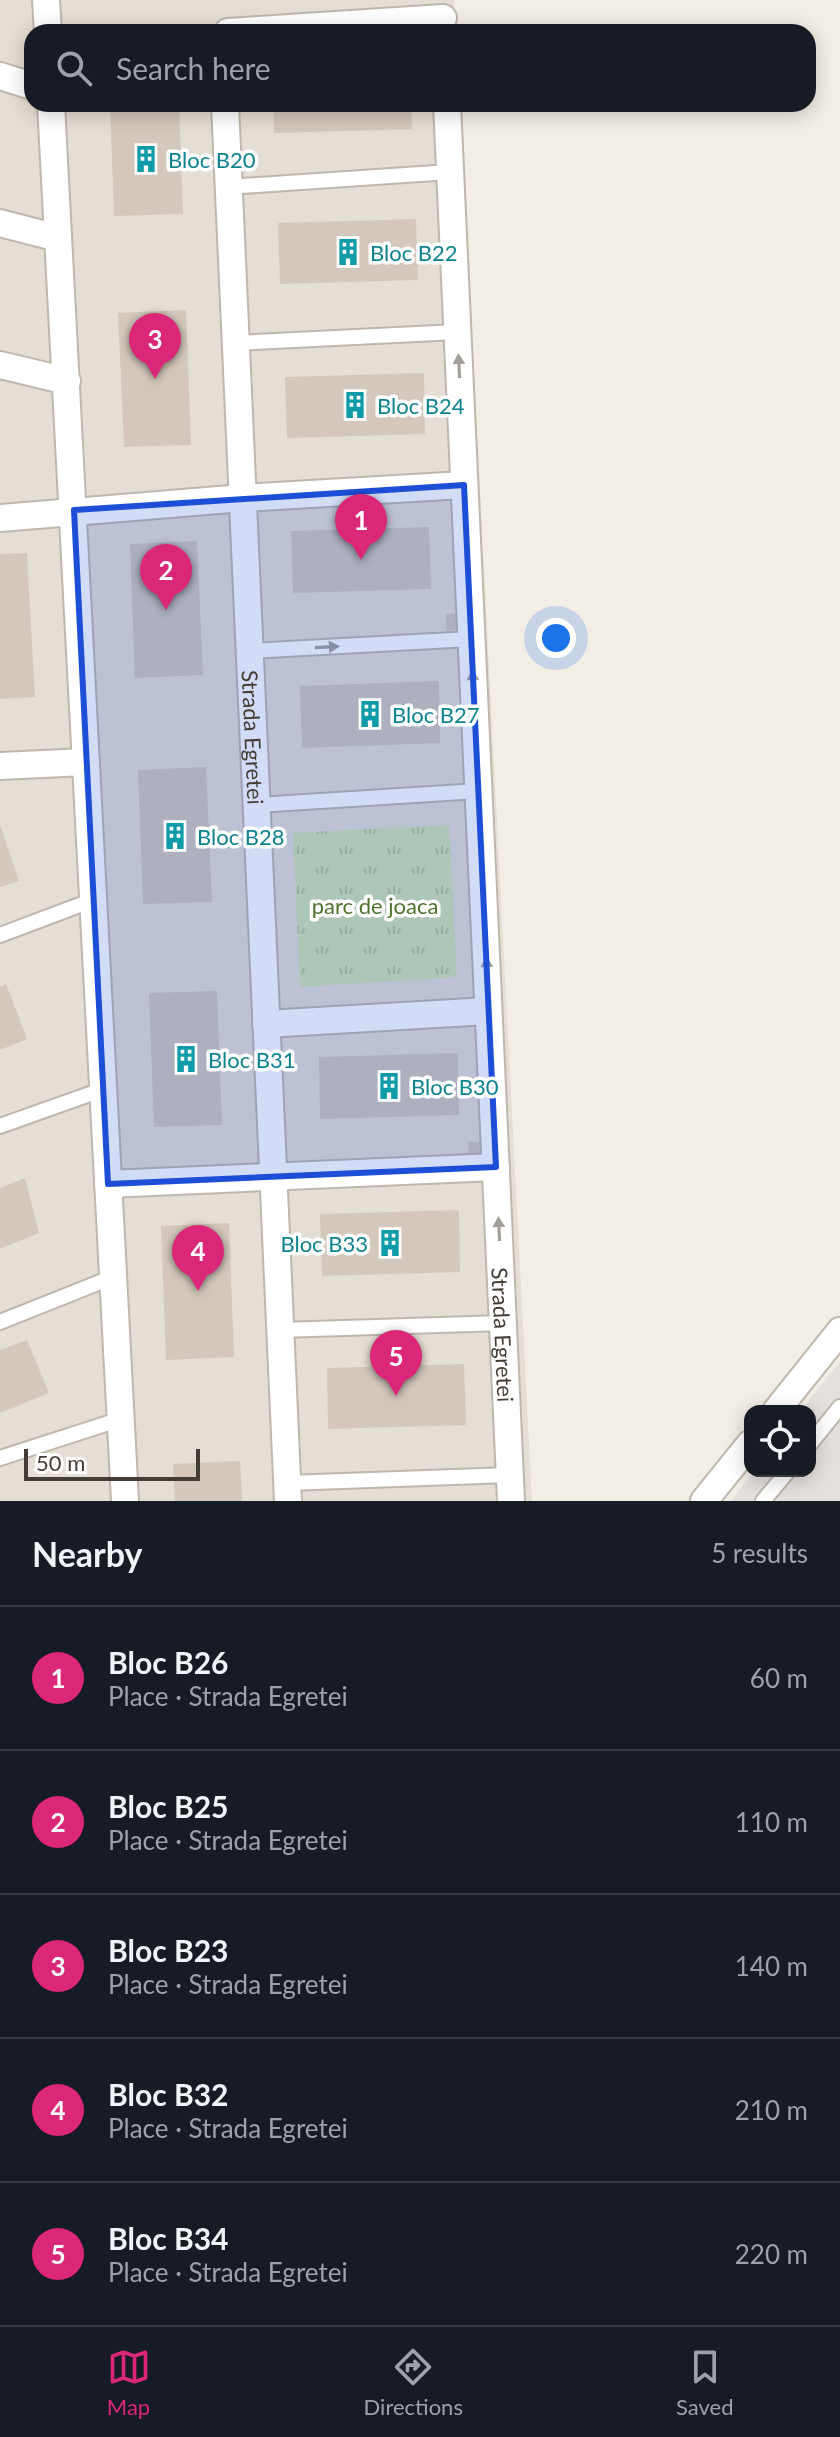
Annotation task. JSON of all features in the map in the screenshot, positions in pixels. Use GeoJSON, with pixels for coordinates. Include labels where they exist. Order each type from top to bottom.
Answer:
{"type":"FeatureCollection","features":[{"type":"Feature","properties":{"kind":"street"},"geometry":{"type":"LineString","coordinates":[[46,0],[48,24]]}},
{"type":"Feature","properties":{"kind":"street"},"geometry":{"type":"LineString","coordinates":[[343,24],[443,17]]}},
{"type":"Feature","properties":{"kind":"street"},"geometry":{"type":"LineString","coordinates":[[0,76],[24,84]]}},
{"type":"Feature","properties":{"kind":"street"},"geometry":{"type":"LineString","coordinates":[[51,112],[125,1501]]}},
{"type":"Feature","properties":{"kind":"street","name":"Strada Egretei"},"geometry":{"type":"LineString","coordinates":[[225,112],[287,1492]]}},
{"type":"Feature","properties":{"kind":"street","name":"Strada Egretei"},"geometry":{"type":"LineString","coordinates":[[447,112],[510,1488]]}},
{"type":"Feature","properties":{"kind":"street"},"geometry":{"type":"LineString","coordinates":[[0,223],[58,238]]}},
{"type":"Feature","properties":{"kind":"street"},"geometry":{"type":"LineString","coordinates":[[0,365],[67,381]]}},
{"type":"Feature","properties":{"kind":"street"},"geometry":{"type":"LineString","coordinates":[[0,518],[74,510],[464,485]]}},
{"type":"Feature","properties":{"kind":"street"},"geometry":{"type":"LineString","coordinates":[[0,766],[86,762]]}},
{"type":"Feature","properties":{"kind":"street"},"geometry":{"type":"LineString","coordinates":[[266,1024],[488,1011]]}},
{"type":"Feature","properties":{"kind":"street"},"geometry":{"type":"LineString","coordinates":[[108,1184],[496,1167]]}},
{"type":"Feature","properties":{"kind":"street"},"geometry":{"type":"LineString","coordinates":[[781,1405],[840,1331]]}},
{"type":"Feature","properties":{"kind":"street"},"geometry":{"type":"LineString","coordinates":[[704,1501],[744,1451]]}},
{"type":"Feature","properties":{"kind":"lane"},"geometry":{"type":"LineString","coordinates":[[228,187],[450,172]]}},
{"type":"Feature","properties":{"kind":"lane"},"geometry":{"type":"LineString","coordinates":[[235,343],[457,332]]}},
{"type":"Feature","properties":{"kind":"lane"},"geometry":{"type":"LineString","coordinates":[[250,651],[471,639]]}},
{"type":"Feature","properties":{"kind":"lane"},"geometry":{"type":"LineString","coordinates":[[257,805],[478,791]]}},
{"type":"Feature","properties":{"kind":"lane"},"geometry":{"type":"LineString","coordinates":[[0,935],[93,900]]}},
{"type":"Feature","properties":{"kind":"lane"},"geometry":{"type":"LineString","coordinates":[[0,1126],[104,1089]]}},
{"type":"Feature","properties":{"kind":"lane"},"geometry":{"type":"LineString","coordinates":[[0,1322],[113,1277]]}},
{"type":"Feature","properties":{"kind":"lane"},"geometry":{"type":"LineString","coordinates":[[280,1330],[503,1323]]}},
{"type":"Feature","properties":{"kind":"lane"},"geometry":{"type":"LineString","coordinates":[[816,1437],[840,1407]]}},
{"type":"Feature","properties":{"kind":"lane"},"geometry":{"type":"LineString","coordinates":[[0,1458],[121,1419]]}},
{"type":"Feature","properties":{"kind":"lane"},"geometry":{"type":"LineString","coordinates":[[763,1501],[783,1477]]}},
{"type":"Feature","properties":{"kind":"lane"},"geometry":{"type":"LineString","coordinates":[[287,1492],[510,1488]]}},
{"type":"Feature","properties":{"kind":"highlighted area"},"geometry":{"type":"Polygon","coordinates":[[[464,485],[496,1167],[108,1184],[74,510],[464,485]]]}},
{"type":"Feature","properties":{"kind":"shaded area"},"geometry":{"type":"Polygon","coordinates":[[[0,0],[454,0],[456,24],[24,24],[24,112],[460,112],[532,1501],[0,1501],[0,0]]]}},
{"type":"Feature","properties":{"kind":"shaded area"},"geometry":{"type":"Polygon","coordinates":[[[840,1361],[840,1501],[731,1501],[749,1477],[816,1477],[816,1405],[806,1405],[840,1361]]]}},
{"type":"Feature","properties":{"kind":"green space","name":"parc de joaca"},"geometry":{"type":"Polygon","coordinates":[[[449,825],[457,977],[300,987],[293,833],[449,825]]]}},
{"type":"Feature","properties":{"kind":"building","name":"Bloc B20"},"geometry":{"type":"Polygon","coordinates":[[[110,112],[179,112],[183,214],[114,216],[110,112]]]}},
{"type":"Feature","properties":{"kind":"building"},"geometry":{"type":"Polygon","coordinates":[[[273,112],[411,112],[412,129],[274,133],[273,112]]]}},
{"type":"Feature","properties":{"kind":"building","name":"Bloc B22"},"geometry":{"type":"Polygon","coordinates":[[[416,219],[418,280],[280,284],[278,223],[416,219]]]}},
{"type":"Feature","properties":{"kind":"building"},"geometry":{"type":"Polygon","coordinates":[[[186,310],[191,445],[124,447],[118,313],[186,310]]]}},
{"type":"Feature","properties":{"kind":"building","name":"Bloc B24"},"geometry":{"type":"Polygon","coordinates":[[[424,373],[425,434],[287,438],[285,377],[424,373]]]}},
{"type":"Feature","properties":{"kind":"building"},"geometry":{"type":"Polygon","coordinates":[[[429,527],[431,589],[293,593],[291,531],[429,527]]]}},
{"type":"Feature","properties":{"kind":"building"},"geometry":{"type":"Polygon","coordinates":[[[197,541],[203,675],[135,678],[130,544],[197,541]]]}},
{"type":"Feature","properties":{"kind":"building"},"geometry":{"type":"Polygon","coordinates":[[[27,553],[35,697],[0,699],[0,554],[27,553]]]}},
{"type":"Feature","properties":{"kind":"building"},"geometry":{"type":"Polygon","coordinates":[[[464,613],[463,623],[456,630],[446,631],[446,614],[464,613]]]}},
{"type":"Feature","properties":{"kind":"building","name":"Bloc B27"},"geometry":{"type":"Polygon","coordinates":[[[439,681],[440,743],[302,748],[300,686],[439,681]]]}},
{"type":"Feature","properties":{"kind":"building","name":"Bloc B28"},"geometry":{"type":"Polygon","coordinates":[[[206,767],[212,902],[143,904],[138,770],[206,767]]]}},
{"type":"Feature","properties":{"kind":"building"},"geometry":{"type":"Polygon","coordinates":[[[0,825],[19,881],[0,887],[0,825]]]}},
{"type":"Feature","properties":{"kind":"building"},"geometry":{"type":"Polygon","coordinates":[[[6,984],[27,1039],[0,1050],[0,987],[6,984]]]}},
{"type":"Feature","properties":{"kind":"building","name":"Bloc B31"},"geometry":{"type":"Polygon","coordinates":[[[217,991],[222,1125],[154,1127],[149,993],[217,991]]]}},
{"type":"Feature","properties":{"kind":"building","name":"Bloc B30"},"geometry":{"type":"Polygon","coordinates":[[[458,1053],[459,1115],[320,1119],[319,1057],[458,1053]]]}},
{"type":"Feature","properties":{"kind":"building"},"geometry":{"type":"Polygon","coordinates":[[[468,1142],[482,1142],[483,1149],[478,1155],[469,1156],[468,1142]]]}},
{"type":"Feature","properties":{"kind":"building"},"geometry":{"type":"Polygon","coordinates":[[[25,1178],[39,1233],[0,1249],[0,1188],[25,1178]]]}},
{"type":"Feature","properties":{"kind":"building","name":"Bloc B33"},"geometry":{"type":"Polygon","coordinates":[[[459,1210],[460,1272],[322,1276],[320,1214],[459,1210]]]}},
{"type":"Feature","properties":{"kind":"building"},"geometry":{"type":"Polygon","coordinates":[[[229,1223],[234,1357],[166,1360],[161,1226],[229,1223]]]}},
{"type":"Feature","properties":{"kind":"building"},"geometry":{"type":"Polygon","coordinates":[[[27,1340],[49,1393],[0,1413],[0,1350],[27,1340]]]}},
{"type":"Feature","properties":{"kind":"building"},"geometry":{"type":"Polygon","coordinates":[[[464,1364],[466,1425],[328,1429],[327,1368],[464,1364]]]}},
{"type":"Feature","properties":{"kind":"building"},"geometry":{"type":"Polygon","coordinates":[[[240,1461],[242,1501],[175,1501],[173,1464],[240,1461]]]}},
{"type":"Feature","properties":{"kind":"place","name":"Bloc B20"},"geometry":{"type":"Point","coordinates":[146,159]}},
{"type":"Feature","properties":{"kind":"place","name":"Bloc B22"},"geometry":{"type":"Point","coordinates":[348,252]}},
{"type":"Feature","properties":{"kind":"place","name":"Bloc B23"},"geometry":{"type":"Point","coordinates":[155,379]}},
{"type":"Feature","properties":{"kind":"place","name":"Bloc B24"},"geometry":{"type":"Point","coordinates":[355,405]}},
{"type":"Feature","properties":{"kind":"place","name":"Bloc B26"},"geometry":{"type":"Point","coordinates":[361,560]}},
{"type":"Feature","properties":{"kind":"place","name":"Bloc B25"},"geometry":{"type":"Point","coordinates":[166,610]}},
{"type":"Feature","properties":{"kind":"place","name":"Bloc B27"},"geometry":{"type":"Point","coordinates":[370,714]}},
{"type":"Feature","properties":{"kind":"place","name":"Bloc B28"},"geometry":{"type":"Point","coordinates":[175,836]}},
{"type":"Feature","properties":{"kind":"place","name":"Bloc B31"},"geometry":{"type":"Point","coordinates":[186,1059]}},
{"type":"Feature","properties":{"kind":"place","name":"Bloc B30"},"geometry":{"type":"Point","coordinates":[389,1086]}},
{"type":"Feature","properties":{"kind":"place","name":"Bloc B33"},"geometry":{"type":"Point","coordinates":[390,1243]}},
{"type":"Feature","properties":{"kind":"place","name":"Bloc B32"},"geometry":{"type":"Point","coordinates":[198,1291]}},
{"type":"Feature","properties":{"kind":"place","name":"Bloc B34"},"geometry":{"type":"Point","coordinates":[396,1396]}}]}
